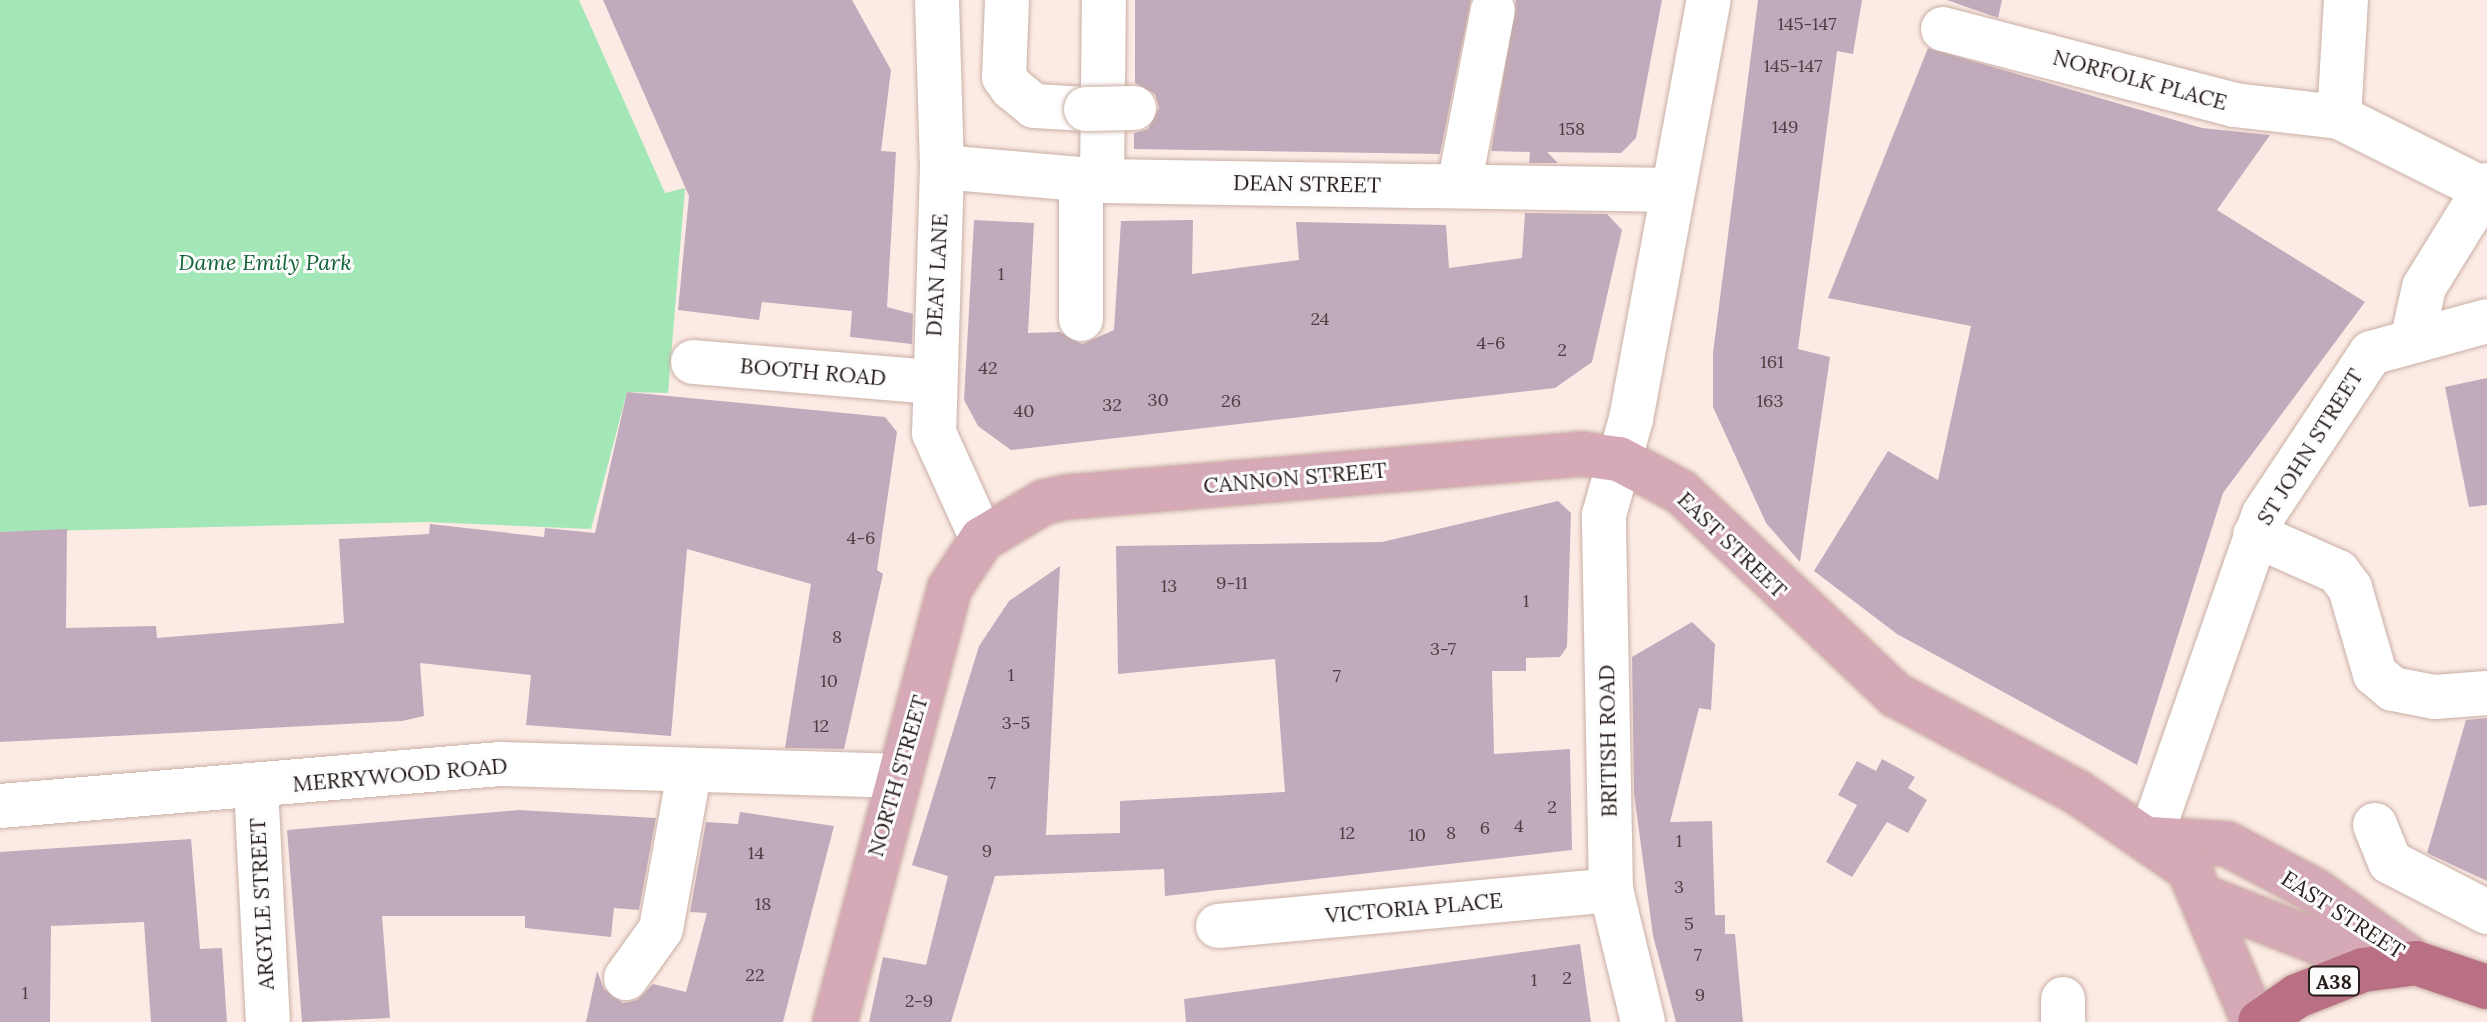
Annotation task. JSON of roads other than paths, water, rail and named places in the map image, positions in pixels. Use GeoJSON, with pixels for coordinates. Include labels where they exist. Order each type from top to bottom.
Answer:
{"type":"FeatureCollection","features":[{"type":"Feature","properties":{"kind":"highway","name":"A38"},"geometry":{"type":"LineString","coordinates":[[2257,1022],[2297,996],[2351,975],[2416,963],[2487,987]]}},
{"type":"Feature","properties":{"kind":"main road","name":"CANNON STREET"},"geometry":{"type":"LineString","coordinates":[[982,539],[1044,502],[1068,497],[1582,454],[1619,459]]}},
{"type":"Feature","properties":{"kind":"main road","name":"EAST STREET"},"geometry":{"type":"LineString","coordinates":[[1619,459],[1681,492],[1896,695],[2150,839],[2189,869],[2206,898],[2257,1022]]}},
{"type":"Feature","properties":{"kind":"main road","name":"NORTH STREET"},"geometry":{"type":"LineString","coordinates":[[835,1022],[897,776],[949,589],[982,539]]}},
{"type":"Feature","properties":{"kind":"main road","name":"EAST STREET"},"geometry":{"type":"LineString","coordinates":[[2150,839],[2227,844],[2314,890],[2416,963]]}},
{"type":"Feature","properties":{"kind":"main road","name":"EAST STREET"},"geometry":{"type":"LineString","coordinates":[[2206,898],[2323,944],[2416,963]]}},
{"type":"Feature","properties":{"kind":"street","name":"DEAN LANE"},"geometry":{"type":"LineString","coordinates":[[937,0],[942,167],[932,382],[934,433],[982,539]]}},
{"type":"Feature","properties":{"kind":"street"},"geometry":{"type":"LineString","coordinates":[[1007,0],[1004,77],[1012,88],[1034,106],[1134,108]]}},
{"type":"Feature","properties":{"kind":"street"},"geometry":{"type":"LineString","coordinates":[[1081,319],[1104,0]]}},
{"type":"Feature","properties":{"kind":"street"},"geometry":{"type":"LineString","coordinates":[[1619,459],[1709,0]]}},
{"type":"Feature","properties":{"kind":"street"},"geometry":{"type":"LineString","coordinates":[[2346,0],[2339,117],[2485,187],[2424,287],[2413,337]]}},
{"type":"Feature","properties":{"kind":"street"},"geometry":{"type":"LineString","coordinates":[[1459,186],[1493,10]]}},
{"type":"Feature","properties":{"kind":"street","name":"NORFOLK PLACE"},"geometry":{"type":"LineString","coordinates":[[1943,29],[2234,105],[2339,117]]}},
{"type":"Feature","properties":{"kind":"street","name":"DEAN STREET"},"geometry":{"type":"LineString","coordinates":[[942,167],[1091,180],[1673,190]]}},
{"type":"Feature","properties":{"kind":"street","name":"ST JOHN STREET"},"geometry":{"type":"LineString","coordinates":[[2150,839],[2255,535],[2371,353],[2413,337],[2487,321]]}},
{"type":"Feature","properties":{"kind":"street","name":"BOOTH ROAD"},"geometry":{"type":"LineString","coordinates":[[693,362],[932,382]]}},
{"type":"Feature","properties":{"kind":"street","name":"BRITISH ROAD"},"geometry":{"type":"LineString","coordinates":[[1619,459],[1604,515],[1611,890],[1643,1022]]}},
{"type":"Feature","properties":{"kind":"street"},"geometry":{"type":"LineString","coordinates":[[2255,535],[2338,572],[2350,588],[2375,674],[2393,689],[2435,697],[2487,693]]}},
{"type":"Feature","properties":{"kind":"street","name":"MERRYWOOD ROAD"},"geometry":{"type":"LineString","coordinates":[[0,806],[256,787],[500,764],[689,774],[897,776]]}},
{"type":"Feature","properties":{"kind":"street"},"geometry":{"type":"LineString","coordinates":[[626,978],[661,929],[689,774]]}},
{"type":"Feature","properties":{"kind":"street","name":"ARGYLE STREET"},"geometry":{"type":"LineString","coordinates":[[256,787],[268,1022]]}},
{"type":"Feature","properties":{"kind":"street"},"geometry":{"type":"LineString","coordinates":[[2375,825],[2390,862],[2487,912]]}},
{"type":"Feature","properties":{"kind":"street","name":"VICTORIA PLACE"},"geometry":{"type":"LineString","coordinates":[[1218,926],[1611,890]]}},
{"type":"Feature","properties":{"kind":"park label","name":"Dame Emily Park"},"geometry":{"type":"Point","coordinates":[265,263]}}]}
